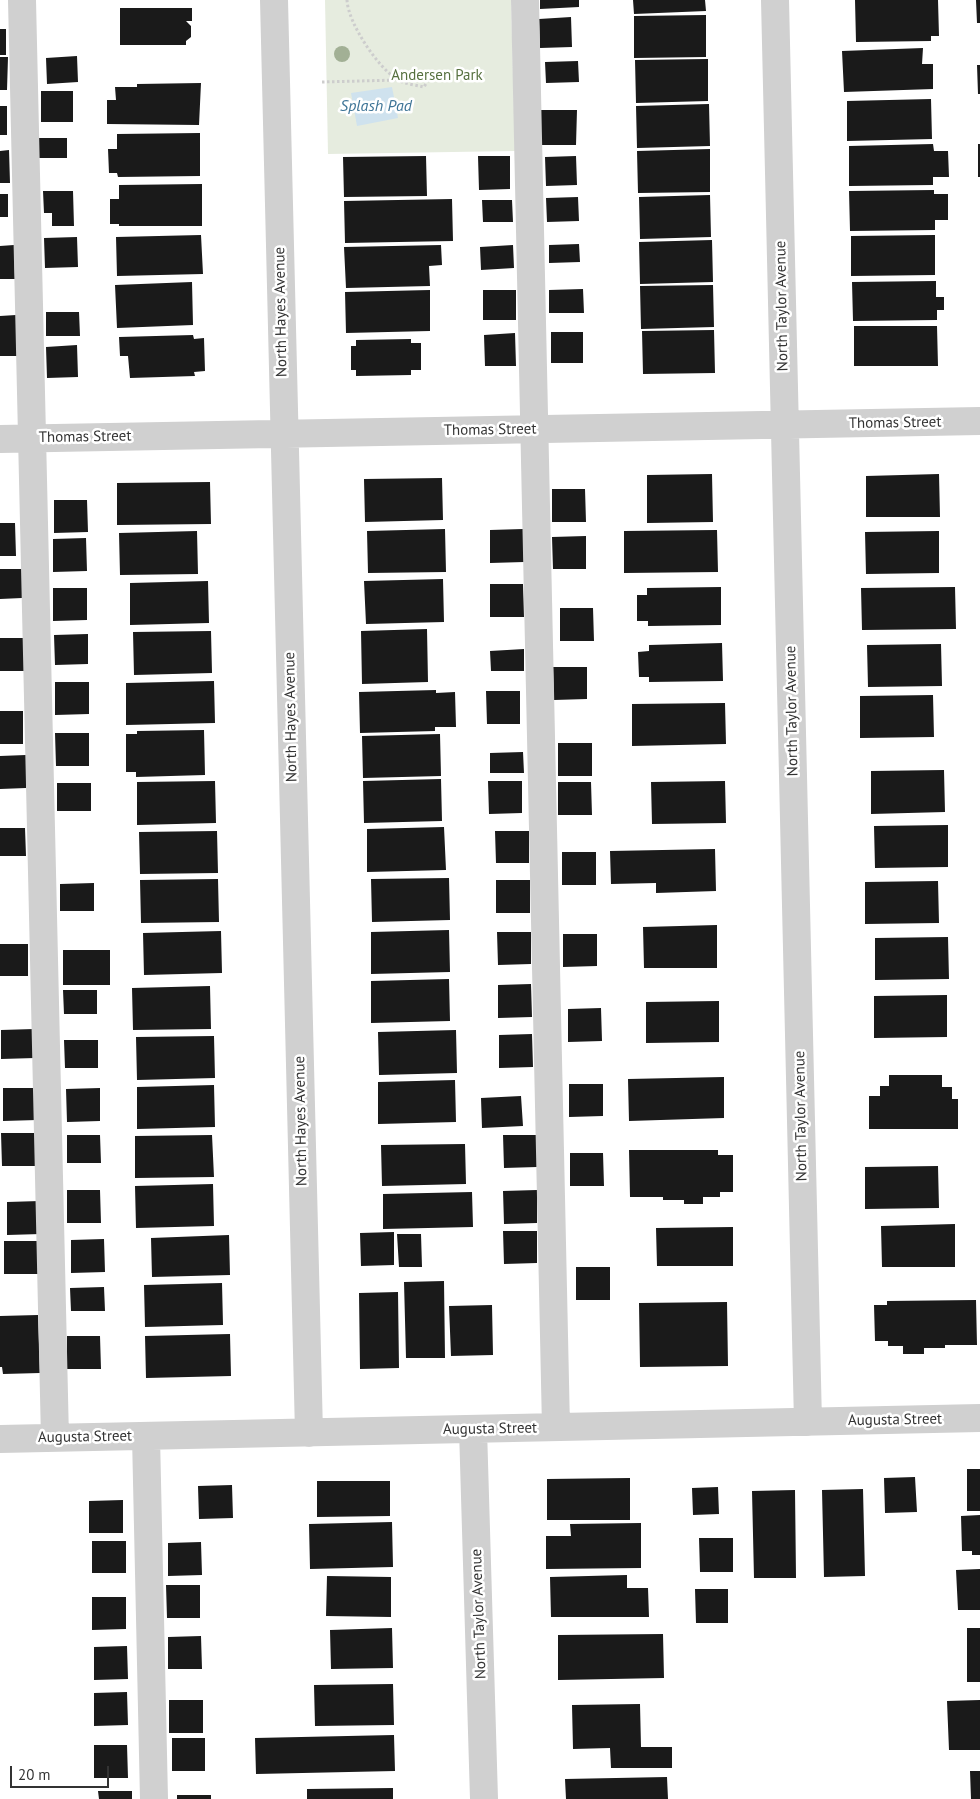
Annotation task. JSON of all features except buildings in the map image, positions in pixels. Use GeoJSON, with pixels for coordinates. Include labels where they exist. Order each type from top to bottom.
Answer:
{"type":"FeatureCollection","features":[{"type":"Feature","properties":{"kind":"street"},"geometry":{"type":"LineString","coordinates":[[22,0],[55,1438]]}},
{"type":"Feature","properties":{"kind":"street","name":"North Hayes Avenue"},"geometry":{"type":"LineString","coordinates":[[274,0],[283,433],[309,1433]]}},
{"type":"Feature","properties":{"kind":"street"},"geometry":{"type":"LineString","coordinates":[[525,0],[556,1428]]}},
{"type":"Feature","properties":{"kind":"street","name":"North Taylor Avenue"},"geometry":{"type":"LineString","coordinates":[[775,0],[808,1422]]}},
{"type":"Feature","properties":{"kind":"street","name":"Thomas Street"},"geometry":{"type":"LineString","coordinates":[[0,439],[980,421]]}},
{"type":"Feature","properties":{"kind":"street","name":"Augusta Street"},"geometry":{"type":"LineString","coordinates":[[0,1439],[980,1418]]}},
{"type":"Feature","properties":{"kind":"street","name":"North Taylor Avenue"},"geometry":{"type":"LineString","coordinates":[[473,1429],[484,1799]]}},
{"type":"Feature","properties":{"kind":"street"},"geometry":{"type":"LineString","coordinates":[[146,1436],[154,1799]]}},
{"type":"Feature","properties":{"kind":"path"},"geometry":{"type":"LineString","coordinates":[[347,0],[348,10],[371,53],[398,80]]}},
{"type":"Feature","properties":{"kind":"path"},"geometry":{"type":"LineString","coordinates":[[322,82],[398,80],[424,87],[433,71]]}},
{"type":"Feature","properties":{"kind":"green space","name":"Andersen Park"},"geometry":{"type":"Polygon","coordinates":[[[325,0],[511,0],[515,151],[328,154],[325,0]]]}},
{"type":"Feature","properties":{"kind":"water","name":"Splash Pad"},"geometry":{"type":"Polygon","coordinates":[[[392,87],[398,118],[357,126],[351,93],[392,87]]]}}]}
